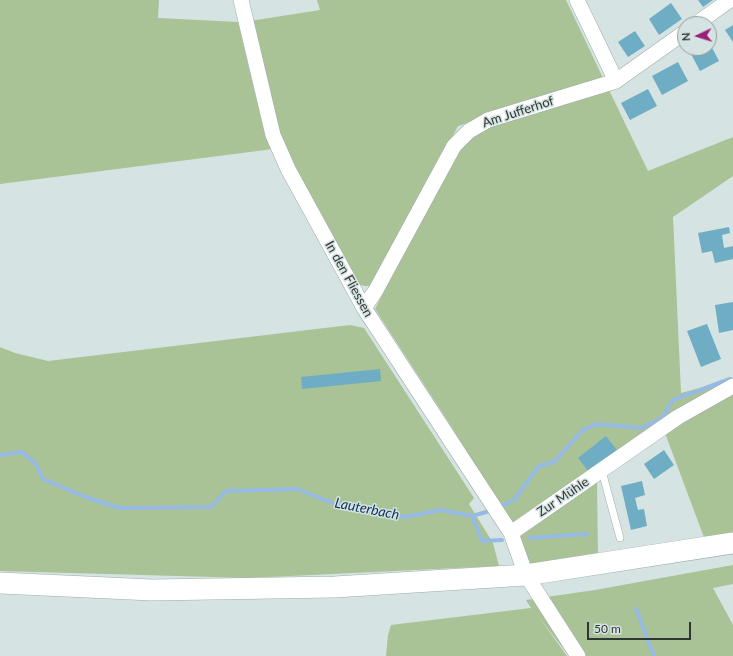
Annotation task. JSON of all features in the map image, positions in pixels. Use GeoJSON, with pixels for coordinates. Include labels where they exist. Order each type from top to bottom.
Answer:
{"type":"FeatureCollection","features":[{"type":"Feature","properties":{"kind":"main road"},"geometry":{"type":"LineString","coordinates":[[0,583],[152,590],[319,587],[526,575],[733,543]]}},
{"type":"Feature","properties":{"kind":"street","name":"In den Fliessen"},"geometry":{"type":"LineString","coordinates":[[241,0],[273,135],[288,169],[364,308],[511,533]]}},
{"type":"Feature","properties":{"kind":"street"},"geometry":{"type":"LineString","coordinates":[[577,0],[616,81]]}},
{"type":"Feature","properties":{"kind":"street"},"geometry":{"type":"LineString","coordinates":[[707,16],[730,0]]}},
{"type":"Feature","properties":{"kind":"street","name":"Am Jufferhof"},"geometry":{"type":"LineString","coordinates":[[364,308],[376,290],[442,165],[460,138],[478,124],[488,120],[616,81],[677,38]]}},
{"type":"Feature","properties":{"kind":"street","name":"Zur Mühle"},"geometry":{"type":"LineString","coordinates":[[511,533],[678,417],[732,386]]}},
{"type":"Feature","properties":{"kind":"street"},"geometry":{"type":"LineString","coordinates":[[511,533],[526,575],[578,656]]}},
{"type":"Feature","properties":{"kind":"lane"},"geometry":{"type":"LineString","coordinates":[[602,471],[620,538]]}},
{"type":"Feature","properties":{"kind":"green space"},"geometry":{"type":"Polygon","coordinates":[[[0,0],[159,0],[158,18],[238,22],[265,135],[273,149],[0,184],[0,0]]]}},
{"type":"Feature","properties":{"kind":"green space"},"geometry":{"type":"Polygon","coordinates":[[[317,0],[566,0],[603,78],[458,126],[373,286],[365,286],[358,284],[302,183],[277,130],[250,21],[320,10],[317,0]]]}},
{"type":"Feature","properties":{"kind":"green space"},"geometry":{"type":"Polygon","coordinates":[[[609,90],[648,171],[733,137],[733,176],[673,217],[681,393],[733,379],[733,535],[705,540],[665,433],[597,482],[598,559],[531,564],[453,429],[375,309],[451,160],[467,140],[491,124],[609,90]]]}},
{"type":"Feature","properties":{"kind":"green space"},"geometry":{"type":"Polygon","coordinates":[[[350,325],[364,328],[474,498],[469,504],[493,543],[499,566],[248,578],[0,571],[0,347],[15,353],[48,361],[350,325]]]}},
{"type":"Feature","properties":{"kind":"green space"},"geometry":{"type":"Polygon","coordinates":[[[733,565],[733,584],[713,588],[733,625],[733,656],[569,656],[538,616],[567,656],[386,656],[388,635],[391,625],[531,608],[526,600],[595,590],[733,565]]]}},
{"type":"Feature","properties":{"kind":"building"},"geometry":{"type":"Polygon","coordinates":[[[698,0],[713,0],[703,7],[698,0]]]}},
{"type":"Feature","properties":{"kind":"building"},"geometry":{"type":"Polygon","coordinates":[[[671,3],[680,16],[677,16],[677,22],[659,35],[649,19],[671,3]]]}},
{"type":"Feature","properties":{"kind":"building"},"geometry":{"type":"Polygon","coordinates":[[[733,25],[733,42],[725,30],[733,25]]]}},
{"type":"Feature","properties":{"kind":"building"},"geometry":{"type":"Polygon","coordinates":[[[635,31],[645,46],[628,57],[618,42],[635,31]]]}},
{"type":"Feature","properties":{"kind":"building"},"geometry":{"type":"Polygon","coordinates":[[[692,56],[716,56],[719,61],[700,71],[692,56]]]}},
{"type":"Feature","properties":{"kind":"building"},"geometry":{"type":"Polygon","coordinates":[[[678,62],[688,81],[662,95],[652,76],[678,62]]]}},
{"type":"Feature","properties":{"kind":"building"},"geometry":{"type":"Polygon","coordinates":[[[648,89],[657,106],[630,120],[621,103],[648,89]]]}},
{"type":"Feature","properties":{"kind":"building"},"geometry":{"type":"Polygon","coordinates":[[[729,227],[730,233],[722,235],[724,248],[733,246],[733,259],[715,263],[712,251],[702,253],[698,233],[729,227]]]}},
{"type":"Feature","properties":{"kind":"building"},"geometry":{"type":"Polygon","coordinates":[[[733,302],[733,330],[719,333],[715,305],[733,302]]]}},
{"type":"Feature","properties":{"kind":"building"},"geometry":{"type":"Polygon","coordinates":[[[707,324],[721,359],[701,367],[687,331],[707,324]]]}},
{"type":"Feature","properties":{"kind":"building"},"geometry":{"type":"Polygon","coordinates":[[[380,369],[381,381],[302,389],[301,377],[380,369]]]}},
{"type":"Feature","properties":{"kind":"building"},"geometry":{"type":"Polygon","coordinates":[[[606,436],[617,450],[589,472],[578,458],[606,436]]]}},
{"type":"Feature","properties":{"kind":"building"},"geometry":{"type":"Polygon","coordinates":[[[664,450],[674,465],[654,479],[644,464],[664,450]]]}},
{"type":"Feature","properties":{"kind":"building"},"geometry":{"type":"Polygon","coordinates":[[[642,481],[645,495],[635,498],[638,510],[644,509],[647,526],[631,530],[621,486],[642,481]]]}},
{"type":"Feature","properties":{"kind":"waterway","name":"Lauterbach"},"geometry":{"type":"LineString","coordinates":[[0,455],[22,452],[36,464],[43,479],[88,498],[120,508],[211,507],[226,491],[297,489],[343,507],[405,517],[440,510],[472,516],[490,511],[514,500],[539,466],[554,462],[583,430],[596,424],[642,428],[662,418],[673,400],[730,379],[733,381]]}},
{"type":"Feature","properties":{"kind":"waterway"},"geometry":{"type":"LineString","coordinates":[[472,516],[482,541],[502,540]]}},
{"type":"Feature","properties":{"kind":"waterway"},"geometry":{"type":"LineString","coordinates":[[529,538],[587,534]]}},
{"type":"Feature","properties":{"kind":"waterway"},"geometry":{"type":"LineString","coordinates":[[636,609],[654,656]]}}]}
